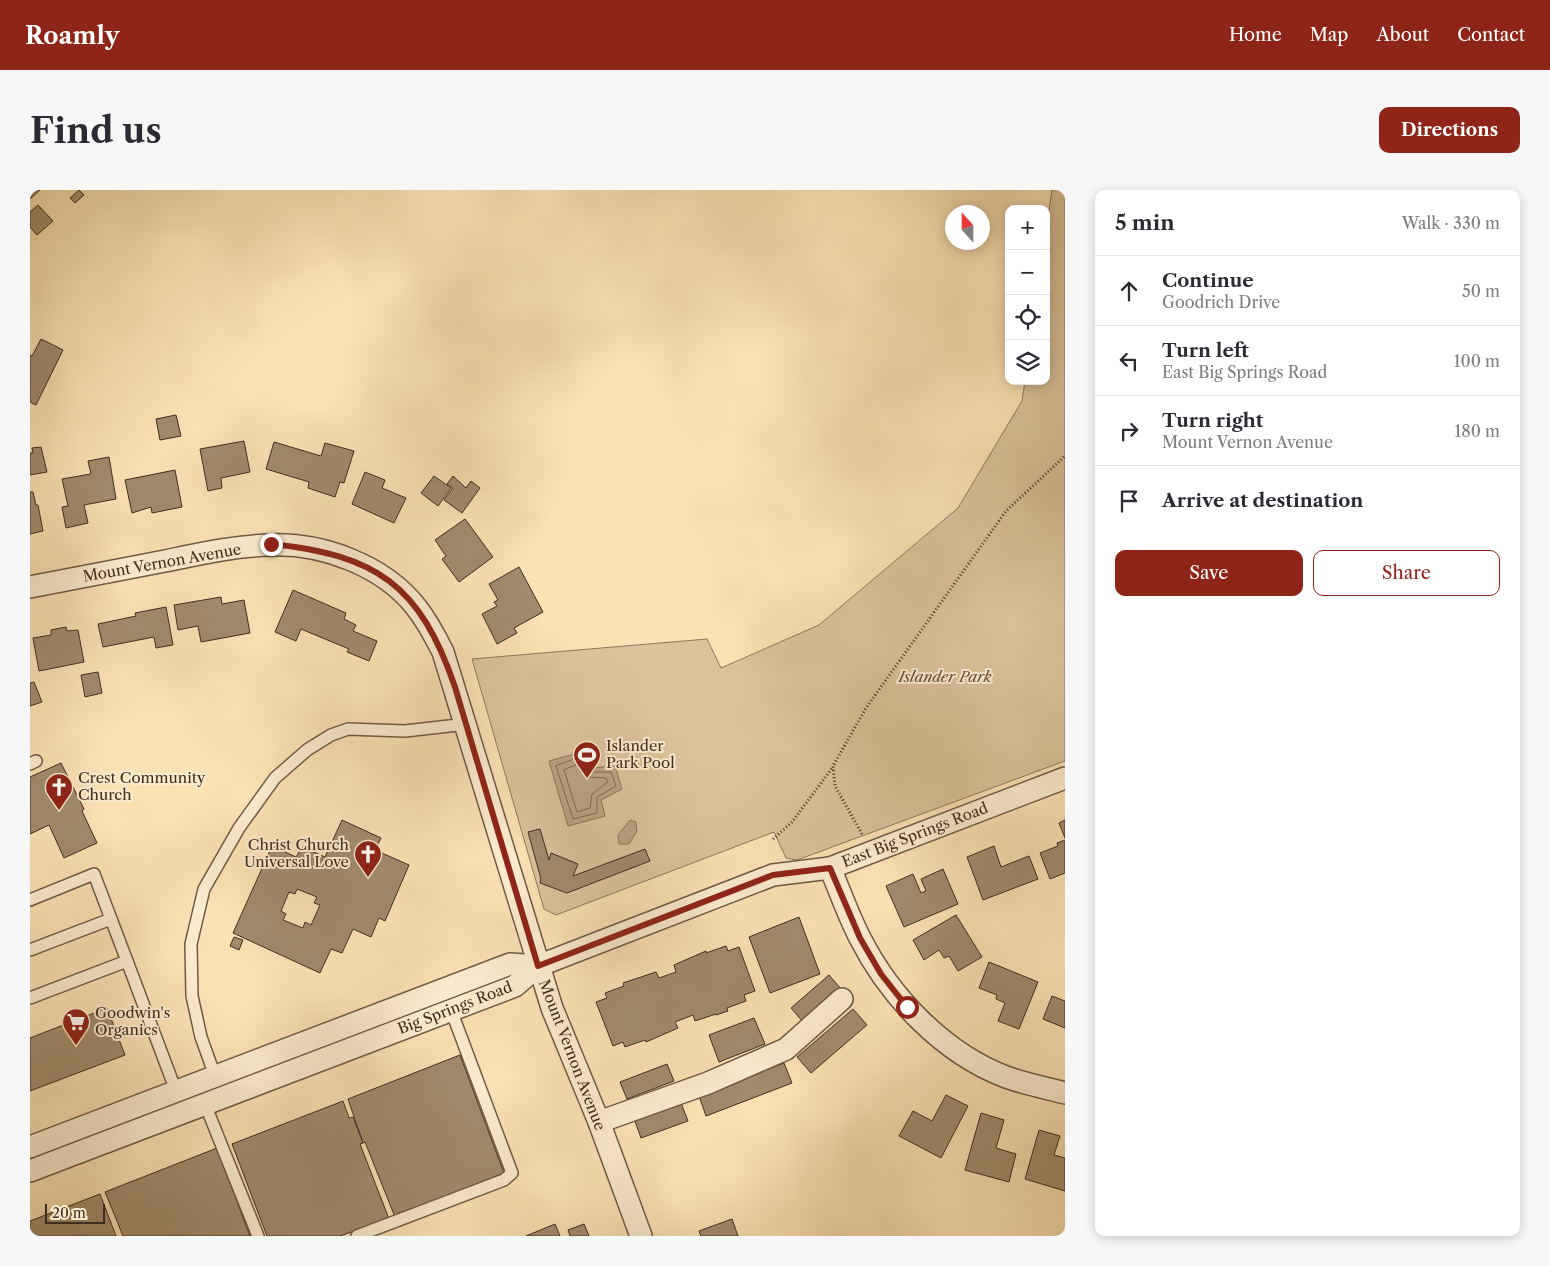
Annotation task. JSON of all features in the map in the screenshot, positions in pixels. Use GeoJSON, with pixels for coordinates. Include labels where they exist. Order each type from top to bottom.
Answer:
{"type":"FeatureCollection","features":[{"type":"Feature","properties":{"kind":"street","name":"Mount Vernon Avenue"},"geometry":{"type":"LineString","coordinates":[[30,587],[221,550],[271,544],[305,548],[342,556],[369,568],[383,577],[397,587],[415,606],[429,625],[443,652],[552,1008],[599,1122],[641,1236]]}},
{"type":"Feature","properties":{"kind":"street","name":"East Big Springs Road"},"geometry":{"type":"LineString","coordinates":[[538,966],[773,875],[830,868],[1065,778]]}},
{"type":"Feature","properties":{"kind":"street"},"geometry":{"type":"LineString","coordinates":[[830,868],[860,938],[881,974],[907,1007],[942,1038],[976,1062],[1006,1076],[1065,1094]]}},
{"type":"Feature","properties":{"kind":"street","name":"Big Springs Road"},"geometry":{"type":"LineString","coordinates":[[30,1147],[510,964],[538,966]]}},
{"type":"Feature","properties":{"kind":"street","name":"Big Springs Road"},"geometry":{"type":"LineString","coordinates":[[30,1172],[515,986],[538,966]]}},
{"type":"Feature","properties":{"kind":"street"},"geometry":{"type":"LineString","coordinates":[[599,1122],[708,1083],[786,1049],[842,999]]}},
{"type":"Feature","properties":{"kind":"lane"},"geometry":{"type":"LineString","coordinates":[[215,1076],[201,1037],[192,996],[191,944],[204,889],[239,828],[275,778],[307,750],[331,735],[348,729],[405,731],[466,724]]}},
{"type":"Feature","properties":{"kind":"lane"},"geometry":{"type":"LineString","coordinates":[[30,900],[94,874],[176,1092]]}},
{"type":"Feature","properties":{"kind":"lane"},"geometry":{"type":"LineString","coordinates":[[30,950],[111,919]]}},
{"type":"Feature","properties":{"kind":"lane"},"geometry":{"type":"LineString","coordinates":[[30,998],[127,961]]}},
{"type":"Feature","properties":{"kind":"lane"},"geometry":{"type":"LineString","coordinates":[[357,1236],[509,1178],[512,1173],[451,1010]]}},
{"type":"Feature","properties":{"kind":"lane"},"geometry":{"type":"LineString","coordinates":[[206,1104],[258,1236]]}},
{"type":"Feature","properties":{"kind":"path"},"geometry":{"type":"LineString","coordinates":[[773,839],[792,822],[833,766],[866,708],[1006,512],[1065,456]]}},
{"type":"Feature","properties":{"kind":"path"},"geometry":{"type":"LineString","coordinates":[[833,766],[835,786],[872,852]]}},
{"type":"Feature","properties":{"kind":"green space","name":"Islander Park"},"geometry":{"type":"Polygon","coordinates":[[[1052,190],[1065,190],[1065,761],[797,860],[786,858],[774,832],[556,915],[544,909],[472,659],[707,639],[721,668],[819,625],[958,508],[1022,401],[1024,385],[1050,385],[1050,205],[1052,190]]]}},
{"type":"Feature","properties":{"kind":"water","name":"Islander Park Pool"},"geometry":{"type":"Polygon","coordinates":[[[585,751],[591,768],[615,766],[622,789],[601,800],[605,816],[568,826],[549,761],[585,751]]]}},
{"type":"Feature","properties":{"kind":"water"},"geometry":{"type":"Polygon","coordinates":[[[630,820],[636,822],[637,831],[629,844],[619,844],[618,835],[630,820]]]}},
{"type":"Feature","properties":{"kind":"building"},"geometry":{"type":"Polygon","coordinates":[[[30,190],[40,190],[30,199],[30,190]]]}},
{"type":"Feature","properties":{"kind":"building"},"geometry":{"type":"Polygon","coordinates":[[[79,190],[84,195],[75,203],[70,198],[79,190]]]}},
{"type":"Feature","properties":{"kind":"building"},"geometry":{"type":"Polygon","coordinates":[[[38,205],[53,221],[37,235],[30,227],[30,212],[38,205]]]}},
{"type":"Feature","properties":{"kind":"building"},"geometry":{"type":"Polygon","coordinates":[[[41,339],[63,350],[36,405],[30,402],[30,355],[32,356],[41,339]]]}},
{"type":"Feature","properties":{"kind":"building"},"geometry":{"type":"Polygon","coordinates":[[[176,415],[181,436],[160,440],[156,419],[176,415]]]}},
{"type":"Feature","properties":{"kind":"building"},"geometry":{"type":"Polygon","coordinates":[[[244,441],[250,472],[221,478],[222,488],[208,491],[200,449],[244,441]]]}},
{"type":"Feature","properties":{"kind":"building"},"geometry":{"type":"Polygon","coordinates":[[[274,442],[321,456],[325,443],[354,451],[344,483],[340,482],[335,497],[308,488],[309,482],[266,469],[274,442]]]}},
{"type":"Feature","properties":{"kind":"building"},"geometry":{"type":"Polygon","coordinates":[[[41,447],[47,472],[30,475],[30,453],[33,453],[32,448],[41,447]]]}},
{"type":"Feature","properties":{"kind":"building"},"geometry":{"type":"Polygon","coordinates":[[[109,457],[116,499],[84,505],[88,523],[66,528],[62,507],[68,506],[62,479],[91,474],[88,461],[109,457]]]}},
{"type":"Feature","properties":{"kind":"building"},"geometry":{"type":"Polygon","coordinates":[[[175,470],[182,507],[152,513],[151,507],[132,513],[125,480],[175,470]]]}},
{"type":"Feature","properties":{"kind":"building"},"geometry":{"type":"Polygon","coordinates":[[[365,472],[385,480],[382,488],[406,498],[394,523],[352,504],[365,472]]]}},
{"type":"Feature","properties":{"kind":"building"},"geometry":{"type":"Polygon","coordinates":[[[434,476],[451,488],[438,506],[421,493],[434,476]]]}},
{"type":"Feature","properties":{"kind":"building"},"geometry":{"type":"Polygon","coordinates":[[[453,476],[466,488],[471,481],[480,488],[462,513],[444,500],[453,488],[447,484],[453,476]]]}},
{"type":"Feature","properties":{"kind":"building"},"geometry":{"type":"Polygon","coordinates":[[[30,492],[33,492],[36,505],[38,505],[43,531],[30,534],[30,492]]]}},
{"type":"Feature","properties":{"kind":"building"},"geometry":{"type":"Polygon","coordinates":[[[465,519],[493,557],[459,582],[442,559],[446,556],[435,540],[465,519]]]}},
{"type":"Feature","properties":{"kind":"building"},"geometry":{"type":"Polygon","coordinates":[[[519,567],[543,612],[514,628],[517,633],[497,644],[482,614],[497,606],[494,602],[498,600],[489,584],[519,567]]]}},
{"type":"Feature","properties":{"kind":"building"},"geometry":{"type":"Polygon","coordinates":[[[293,590],[346,613],[344,619],[356,625],[353,631],[377,641],[369,661],[347,652],[349,649],[301,629],[296,641],[275,632],[293,590]]]}},
{"type":"Feature","properties":{"kind":"building"},"geometry":{"type":"Polygon","coordinates":[[[221,597],[222,604],[244,600],[250,633],[201,642],[198,626],[178,630],[174,605],[221,597]]]}},
{"type":"Feature","properties":{"kind":"building"},"geometry":{"type":"Polygon","coordinates":[[[166,607],[173,645],[156,648],[154,637],[103,647],[98,624],[136,616],[135,613],[166,607]]]}},
{"type":"Feature","properties":{"kind":"building"},"geometry":{"type":"Polygon","coordinates":[[[66,627],[67,631],[78,630],[84,662],[39,671],[33,638],[51,635],[51,630],[66,627]]]}},
{"type":"Feature","properties":{"kind":"building"},"geometry":{"type":"Polygon","coordinates":[[[98,672],[102,693],[85,697],[81,675],[98,672]]]}},
{"type":"Feature","properties":{"kind":"building"},"geometry":{"type":"Polygon","coordinates":[[[34,682],[42,702],[30,706],[30,683],[34,682]]]}},
{"type":"Feature","properties":{"kind":"building"},"geometry":{"type":"Polygon","coordinates":[[[61,763],[84,809],[82,811],[97,843],[64,858],[49,825],[30,834],[30,777],[61,763]]]}},
{"type":"Feature","properties":{"kind":"building"},"geometry":{"type":"Polygon","coordinates":[[[342,820],[381,838],[375,850],[409,865],[385,921],[379,918],[371,937],[353,929],[342,953],[331,949],[320,973],[233,933],[272,846],[296,857],[302,847],[325,857],[342,820]],[[297,889],[295,894],[289,892],[281,911],[286,914],[283,920],[303,928],[305,922],[311,925],[320,905],[314,903],[317,897],[297,889]]]}},
{"type":"Feature","properties":{"kind":"building"},"geometry":{"type":"Polygon","coordinates":[[[1065,820],[1065,838],[1059,823],[1065,820]]]}},
{"type":"Feature","properties":{"kind":"building"},"geometry":{"type":"Polygon","coordinates":[[[540,829],[549,860],[551,853],[578,864],[573,876],[645,849],[650,861],[567,893],[540,883],[541,879],[528,832],[540,829]]]}},
{"type":"Feature","properties":{"kind":"building"},"geometry":{"type":"Polygon","coordinates":[[[1065,840],[1065,873],[1050,879],[1040,853],[1058,846],[1057,843],[1065,840]]]}},
{"type":"Feature","properties":{"kind":"building"},"geometry":{"type":"Polygon","coordinates":[[[994,846],[1001,867],[1029,856],[1038,879],[983,900],[967,857],[994,846]]]}},
{"type":"Feature","properties":{"kind":"building"},"geometry":{"type":"Polygon","coordinates":[[[943,869],[958,904],[904,927],[886,886],[913,874],[921,893],[926,891],[921,879],[943,869]]]}},
{"type":"Feature","properties":{"kind":"building"},"geometry":{"type":"Polygon","coordinates":[[[956,915],[982,957],[958,971],[949,956],[944,958],[939,950],[924,960],[913,940],[956,915]]]}},
{"type":"Feature","properties":{"kind":"building"},"geometry":{"type":"Polygon","coordinates":[[[799,917],[820,974],[770,993],[749,937],[799,917]]]}},
{"type":"Feature","properties":{"kind":"building"},"geometry":{"type":"Polygon","coordinates":[[[234,937],[243,940],[239,950],[230,946],[234,937]]]}},
{"type":"Feature","properties":{"kind":"building"},"geometry":{"type":"Polygon","coordinates":[[[726,946],[728,951],[739,947],[755,991],[744,995],[746,1001],[727,1008],[728,1011],[716,1015],[695,1021],[693,1015],[675,1022],[678,1028],[646,1042],[645,1040],[625,1047],[623,1042],[613,1046],[596,1002],[607,998],[605,993],[624,986],[623,983],[656,972],[659,978],[676,972],[674,965],[706,951],[706,953],[726,946]]]}},
{"type":"Feature","properties":{"kind":"building"},"geometry":{"type":"Polygon","coordinates":[[[989,962],[1038,982],[1019,1029],[998,1021],[1005,1003],[996,999],[997,995],[979,988],[989,962]]]}},
{"type":"Feature","properties":{"kind":"building"},"geometry":{"type":"Polygon","coordinates":[[[829,975],[841,989],[803,1022],[791,1008],[829,975]]]}},
{"type":"Feature","properties":{"kind":"building"},"geometry":{"type":"Polygon","coordinates":[[[1052,996],[1065,1001],[1065,1028],[1043,1019],[1052,996]]]}},
{"type":"Feature","properties":{"kind":"building","name":"Goodwin's Organics"},"geometry":{"type":"Polygon","coordinates":[[[107,1008],[125,1055],[30,1091],[30,1038],[107,1008]]]}},
{"type":"Feature","properties":{"kind":"building"},"geometry":{"type":"Polygon","coordinates":[[[853,1009],[867,1025],[811,1073],[797,1057],[853,1009]]]}},
{"type":"Feature","properties":{"kind":"building"},"geometry":{"type":"Polygon","coordinates":[[[754,1018],[765,1044],[719,1062],[709,1035],[754,1018]]]}},
{"type":"Feature","properties":{"kind":"building"},"geometry":{"type":"Polygon","coordinates":[[[460,1055],[504,1173],[395,1217],[365,1142],[363,1143],[348,1099],[460,1055]]]}},
{"type":"Feature","properties":{"kind":"building"},"geometry":{"type":"Polygon","coordinates":[[[784,1063],[792,1083],[706,1116],[699,1096],[784,1063]]]}},
{"type":"Feature","properties":{"kind":"building"},"geometry":{"type":"Polygon","coordinates":[[[667,1064],[674,1081],[627,1099],[620,1082],[667,1064]]]}},
{"type":"Feature","properties":{"kind":"building"},"geometry":{"type":"Polygon","coordinates":[[[946,1095],[968,1106],[941,1158],[899,1136],[913,1111],[932,1121],[946,1095]]]}},
{"type":"Feature","properties":{"kind":"building"},"geometry":{"type":"Polygon","coordinates":[[[343,1101],[349,1118],[353,1117],[363,1143],[360,1144],[389,1219],[340,1236],[267,1236],[232,1144],[343,1101]]]}},
{"type":"Feature","properties":{"kind":"building"},"geometry":{"type":"Polygon","coordinates":[[[681,1103],[688,1121],[641,1138],[635,1121],[681,1103]]]}},
{"type":"Feature","properties":{"kind":"building"},"geometry":{"type":"Polygon","coordinates":[[[981,1113],[1004,1120],[996,1148],[1016,1154],[1009,1182],[965,1170],[981,1113]]]}},
{"type":"Feature","properties":{"kind":"building"},"geometry":{"type":"Polygon","coordinates":[[[1039,1130],[1060,1136],[1054,1155],[1065,1158],[1065,1191],[1025,1179],[1039,1130]]]}},
{"type":"Feature","properties":{"kind":"building"},"geometry":{"type":"Polygon","coordinates":[[[217,1148],[250,1236],[123,1236],[105,1192],[217,1148]]]}},
{"type":"Feature","properties":{"kind":"building"},"geometry":{"type":"Polygon","coordinates":[[[100,1194],[116,1236],[30,1236],[30,1221],[100,1194]]]}},
{"type":"Feature","properties":{"kind":"building"},"geometry":{"type":"Polygon","coordinates":[[[732,1219],[738,1236],[701,1236],[699,1231],[732,1219]]]}},
{"type":"Feature","properties":{"kind":"building"},"geometry":{"type":"Polygon","coordinates":[[[555,1224],[560,1236],[526,1236],[555,1224]]]}},
{"type":"Feature","properties":{"kind":"building"},"geometry":{"type":"Polygon","coordinates":[[[584,1224],[589,1236],[570,1236],[568,1230],[584,1224]]]}},
{"type":"Feature","properties":{"kind":"place","name":"Islander Park Pool"},"geometry":{"type":"Point","coordinates":[587,779]}},
{"type":"Feature","properties":{"kind":"place","name":"Crest Community Church"},"geometry":{"type":"Point","coordinates":[59,811]}},
{"type":"Feature","properties":{"kind":"place","name":"Christ Church Universal Love"},"geometry":{"type":"Point","coordinates":[368,878]}},
{"type":"Feature","properties":{"kind":"place","name":"Goodwin's Organics"},"geometry":{"type":"Point","coordinates":[76,1046]}},
{"type":"Feature","properties":{"kind":"route"},"geometry":{"type":"LineString","coordinates":[[271,544],[305,548],[342,556],[369,568],[397,587],[415,606],[429,625],[443,652],[455,687],[538,966],[773,875],[830,868],[860,938],[881,974],[907,1007]]}}]}
